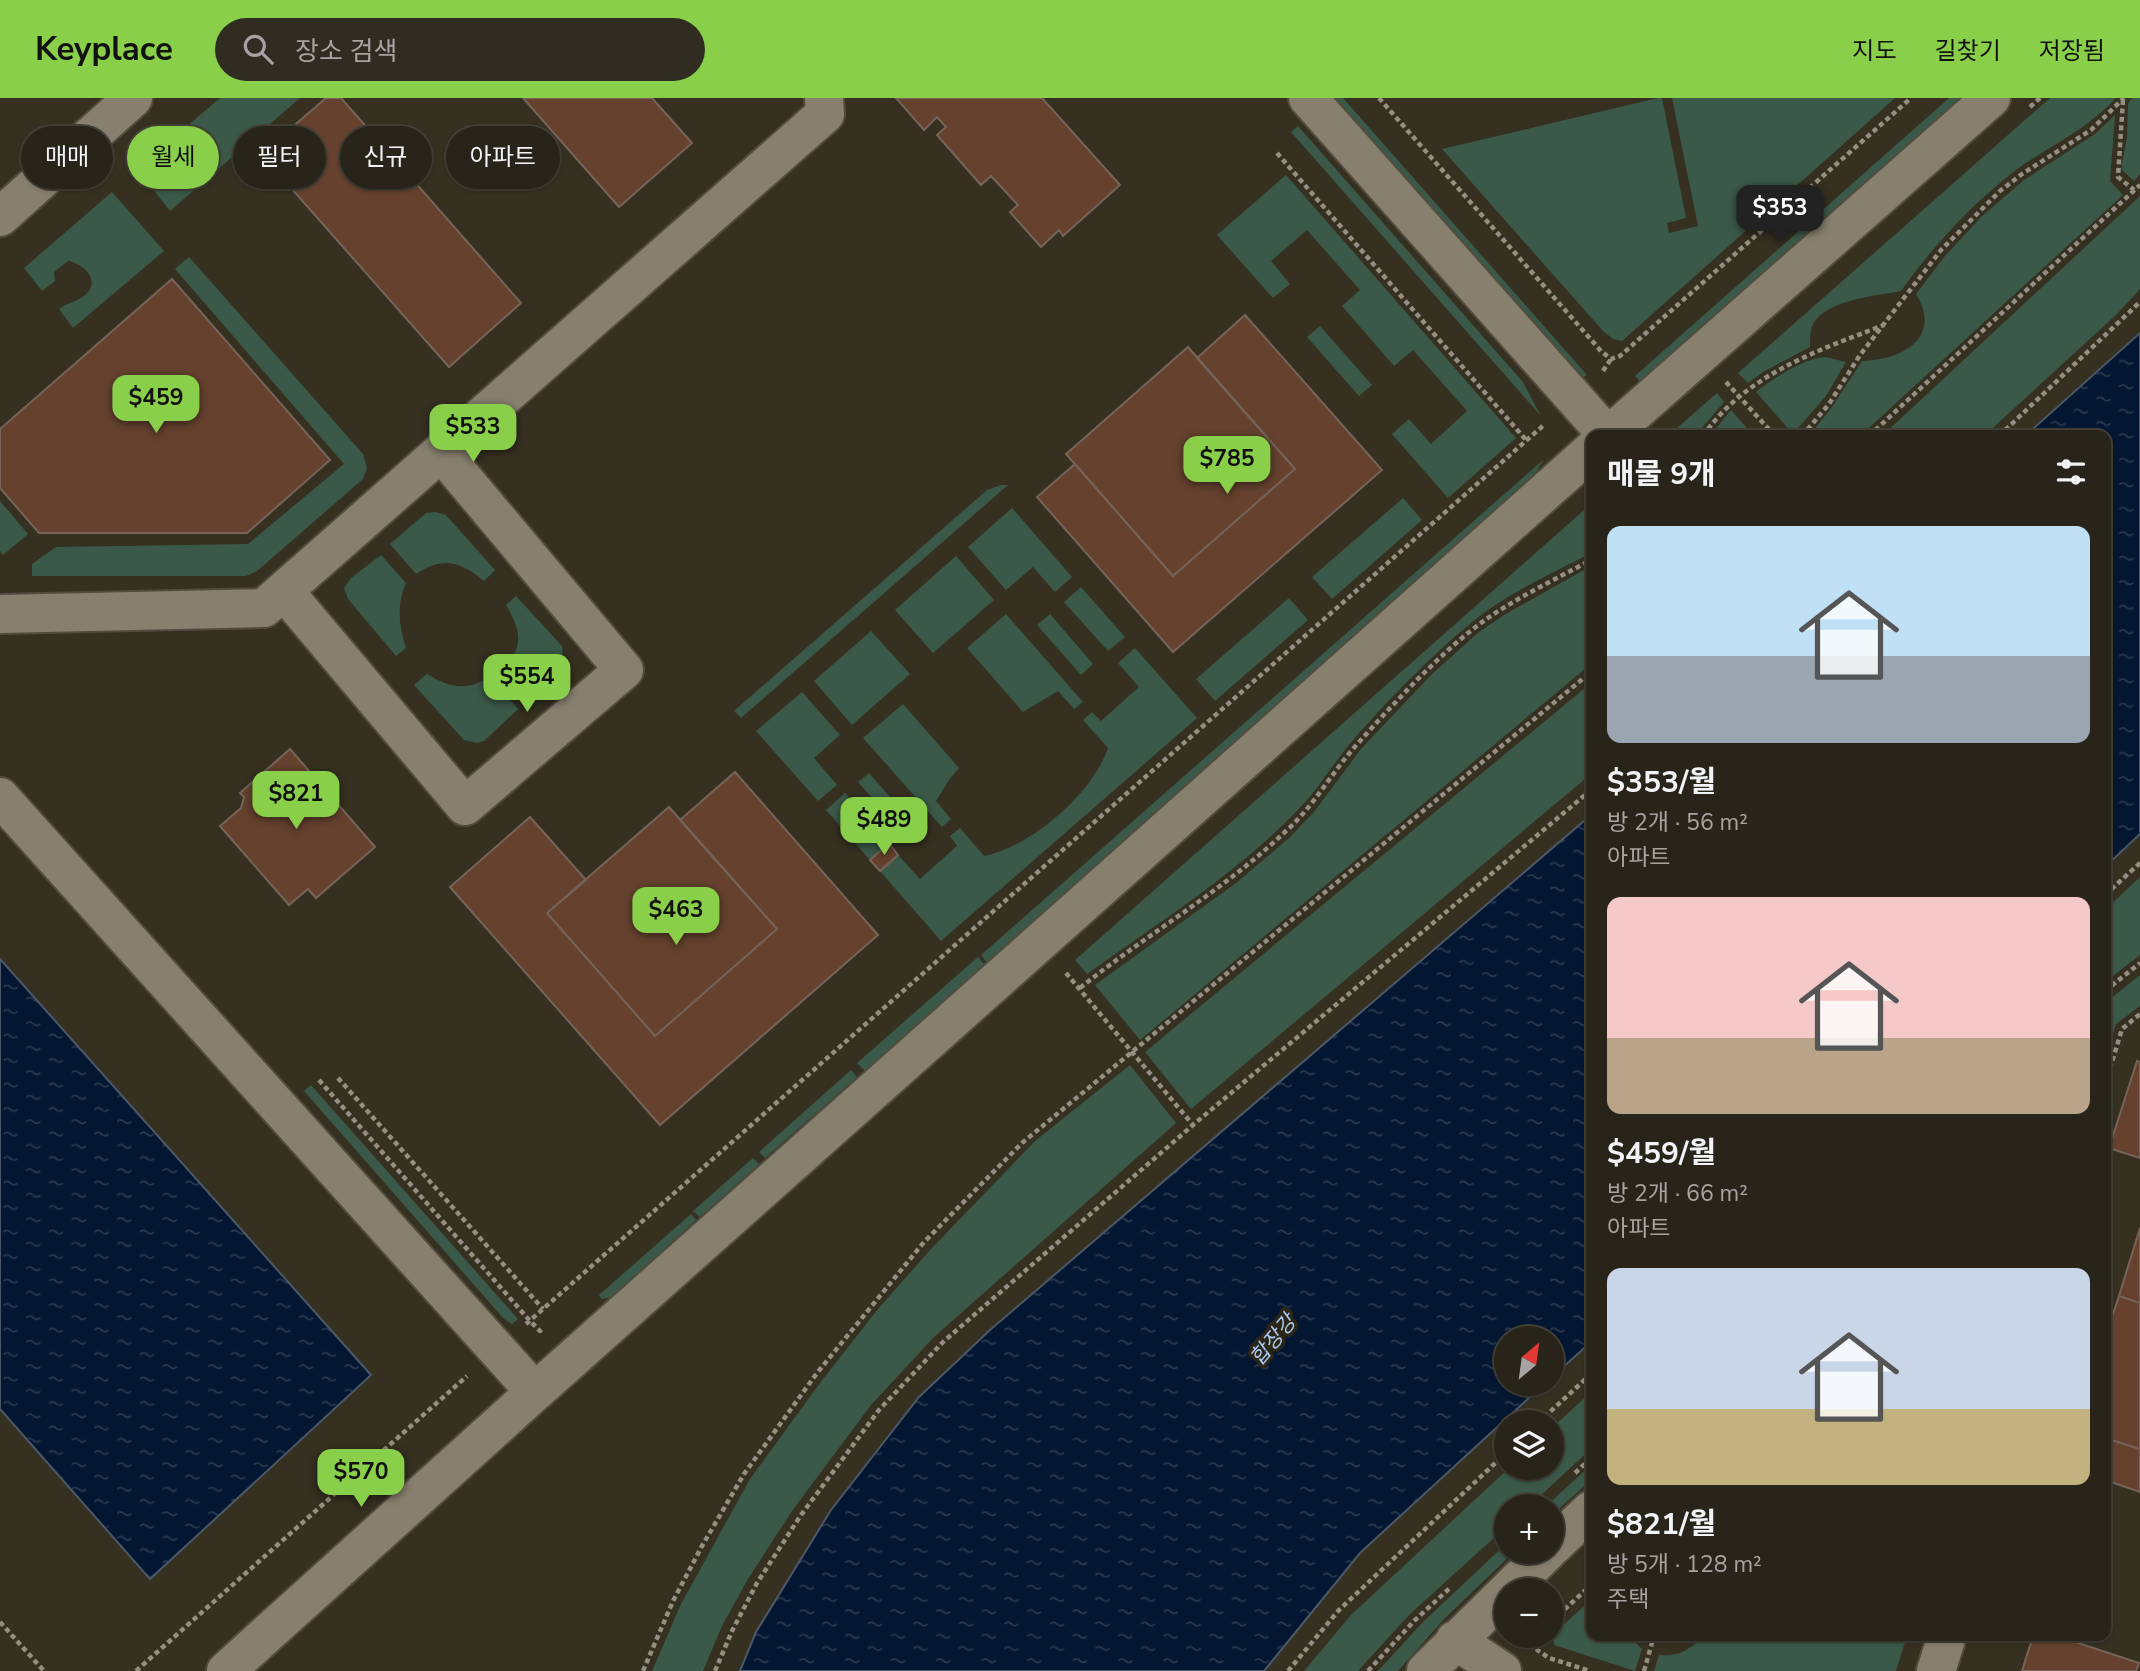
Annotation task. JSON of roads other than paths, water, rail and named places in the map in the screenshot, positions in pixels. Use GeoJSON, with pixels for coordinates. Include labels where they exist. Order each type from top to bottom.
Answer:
{"type":"FeatureCollection","features":[{"type":"Feature","properties":{"kind":"street"},"geometry":{"type":"LineString","coordinates":[[0,217],[132,98]]}},
{"type":"Feature","properties":{"kind":"street"},"geometry":{"type":"LineString","coordinates":[[0,614],[264,608],[825,114],[824,98]]}},
{"type":"Feature","properties":{"kind":"street"},"geometry":{"type":"LineString","coordinates":[[1308,98],[1585,383],[1605,430]]}},
{"type":"Feature","properties":{"kind":"street"},"geometry":{"type":"LineString","coordinates":[[1615,430],[1991,98]]}},
{"type":"Feature","properties":{"kind":"street"},"geometry":{"type":"LineString","coordinates":[[284,591],[465,806],[624,670],[442,452]]}},
{"type":"Feature","properties":{"kind":"street"},"geometry":{"type":"LineString","coordinates":[[226,1671],[535,1392],[1586,455]]}},
{"type":"Feature","properties":{"kind":"street"},"geometry":{"type":"LineString","coordinates":[[0,797],[535,1392]]}},
{"type":"Feature","properties":{"kind":"street"},"geometry":{"type":"LineString","coordinates":[[1564,1536],[1586,1515]]}},
{"type":"Feature","properties":{"kind":"street"},"geometry":{"type":"LineString","coordinates":[[1426,1671],[1534,1564]]}},
{"type":"Feature","properties":{"kind":"street"},"geometry":{"type":"LineString","coordinates":[[1455,1640],[1515,1658]]}},
{"type":"Feature","properties":{"kind":"street"},"geometry":{"type":"LineString","coordinates":[[1936,1671],[1945,1641]]}},
{"type":"Feature","properties":{"kind":"water"},"geometry":{"type":"Polygon","coordinates":[[[2140,333],[2140,834],[2111,861],[2111,430],[2032,430],[2140,333]]]}},
{"type":"Feature","properties":{"kind":"water","name":"합장강"},"geometry":{"type":"Polygon","coordinates":[[[1586,819],[1586,1346],[1564,1366],[1564,1326],[1494,1326],[1494,1396],[1531,1396],[1516,1410],[1494,1410],[1494,1430],[1360,1553],[1264,1671],[740,1671],[756,1632],[831,1510],[919,1397],[990,1330],[1586,819]]]}},
{"type":"Feature","properties":{"kind":"water"},"geometry":{"type":"Polygon","coordinates":[[[0,959],[371,1375],[150,1579],[0,1409],[0,959]]]}}]}
